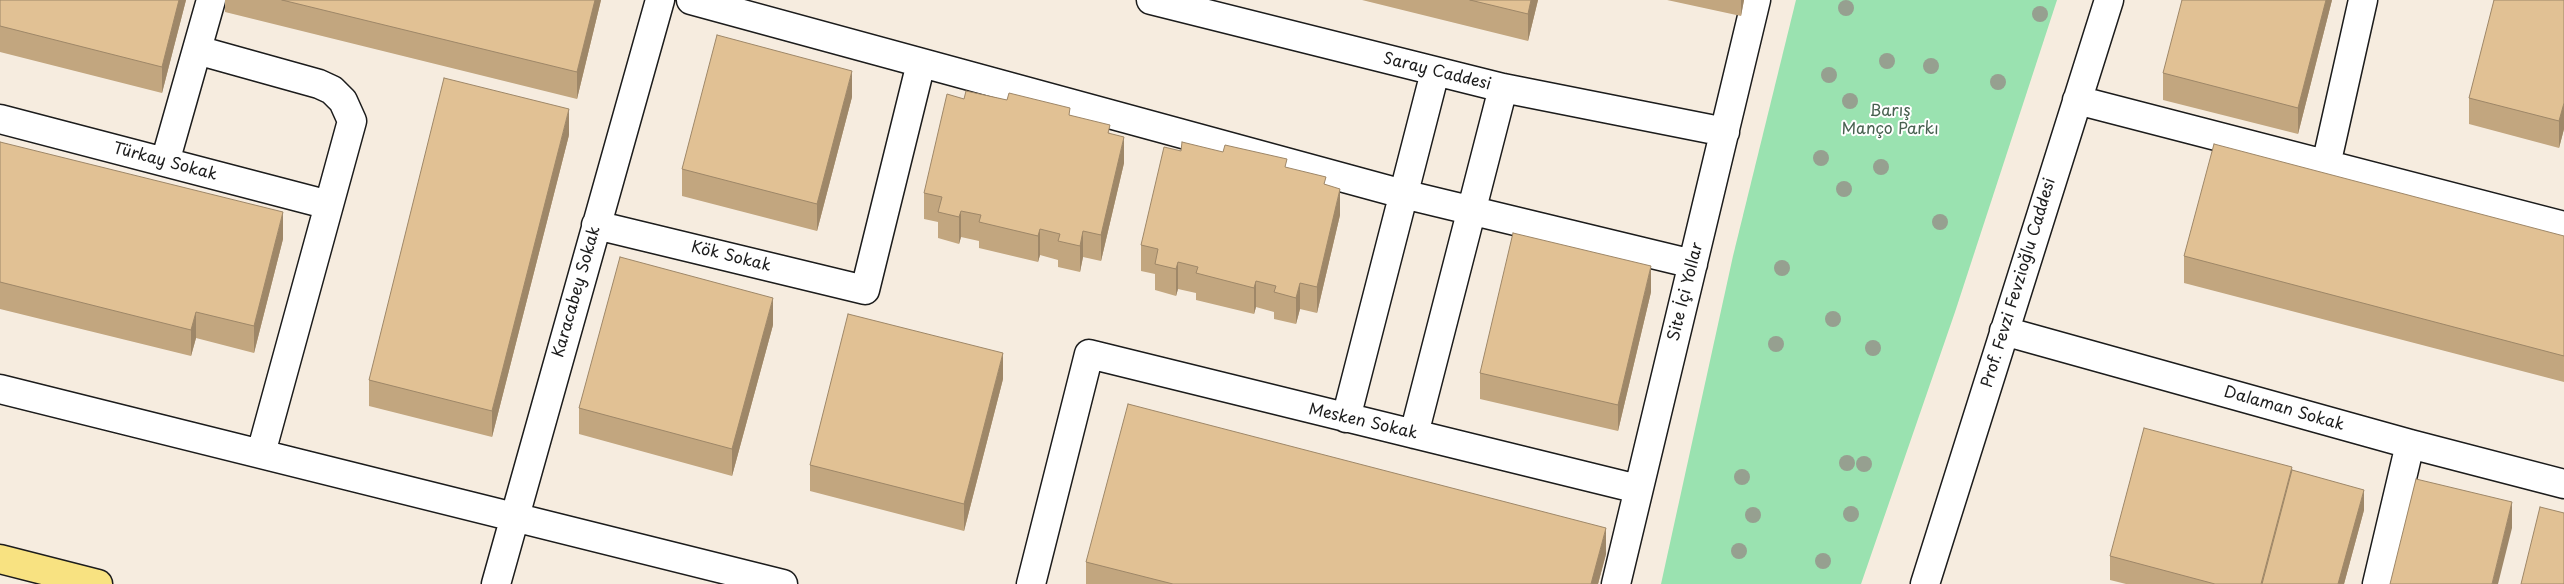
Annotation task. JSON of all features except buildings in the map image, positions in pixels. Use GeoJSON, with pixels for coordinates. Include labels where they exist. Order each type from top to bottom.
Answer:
{"type":"FeatureCollection","features":[{"type":"Feature","properties":{"kind":"highway"},"geometry":{"type":"LineString","coordinates":[[0,539],[45,570]]}},
{"type":"Feature","properties":{"kind":"highway"},"geometry":{"type":"LineString","coordinates":[[0,560],[98,584]]}},
{"type":"Feature","properties":{"kind":"street"},"geometry":{"type":"LineString","coordinates":[[165,162],[211,0]]}},
{"type":"Feature","properties":{"kind":"street","name":"Karacabey Sokak"},"geometry":{"type":"LineString","coordinates":[[496,584],[660,0]]}},
{"type":"Feature","properties":{"kind":"street"},"geometry":{"type":"LineString","coordinates":[[691,0],[1403,194],[1692,264]]}},
{"type":"Feature","properties":{"kind":"street","name":"Site İçi Yollar"},"geometry":{"type":"LineString","coordinates":[[1616,584],[1756,0]]}},
{"type":"Feature","properties":{"kind":"street","name":"Prof. Fevzi Fevzioğlu Caddesi"},"geometry":{"type":"LineString","coordinates":[[1930,578],[2004,330],[2109,0]]}},
{"type":"Feature","properties":{"kind":"street"},"geometry":{"type":"LineString","coordinates":[[2326,164],[2363,0]]}},
{"type":"Feature","properties":{"kind":"street","name":"Saray Caddesi"},"geometry":{"type":"LineString","coordinates":[[1167,2],[1434,72],[1503,88],[1725,132]]}},
{"type":"Feature","properties":{"kind":"street"},"geometry":{"type":"LineString","coordinates":[[197,50],[319,84],[332,90],[343,101],[352,121],[261,453]]}},
{"type":"Feature","properties":{"kind":"street","name":"Kök Sokak"},"geometry":{"type":"LineString","coordinates":[[596,225],[865,290],[921,63]]}},
{"type":"Feature","properties":{"kind":"street"},"geometry":{"type":"LineString","coordinates":[[1346,418],[1434,72]]}},
{"type":"Feature","properties":{"kind":"street"},"geometry":{"type":"LineString","coordinates":[[1414,434],[1503,88]]}},
{"type":"Feature","properties":{"kind":"street"},"geometry":{"type":"LineString","coordinates":[[2077,100],[2564,226]]}},
{"type":"Feature","properties":{"kind":"street","name":"Türkay Sokak"},"geometry":{"type":"LineString","coordinates":[[0,119],[329,205]]}},
{"type":"Feature","properties":{"kind":"street","name":"Dalaman Sokak"},"geometry":{"type":"LineString","coordinates":[[2004,330],[2410,444],[2564,484]]}},
{"type":"Feature","properties":{"kind":"street","name":"Mesken Sokak"},"geometry":{"type":"LineString","coordinates":[[1031,584],[1089,354],[1638,489]]}},
{"type":"Feature","properties":{"kind":"street"},"geometry":{"type":"LineString","coordinates":[[0,389],[783,584]]}},
{"type":"Feature","properties":{"kind":"street"},"geometry":{"type":"LineString","coordinates":[[2377,584],[2410,444]]}},
{"type":"Feature","properties":{"kind":"green space","name":"Barış Manço Parkı"},"geometry":{"type":"Polygon","coordinates":[[[1796,0],[2057,0],[1955,312],[1861,584],[1661,584],[1733,256],[1796,0]]]}}]}
